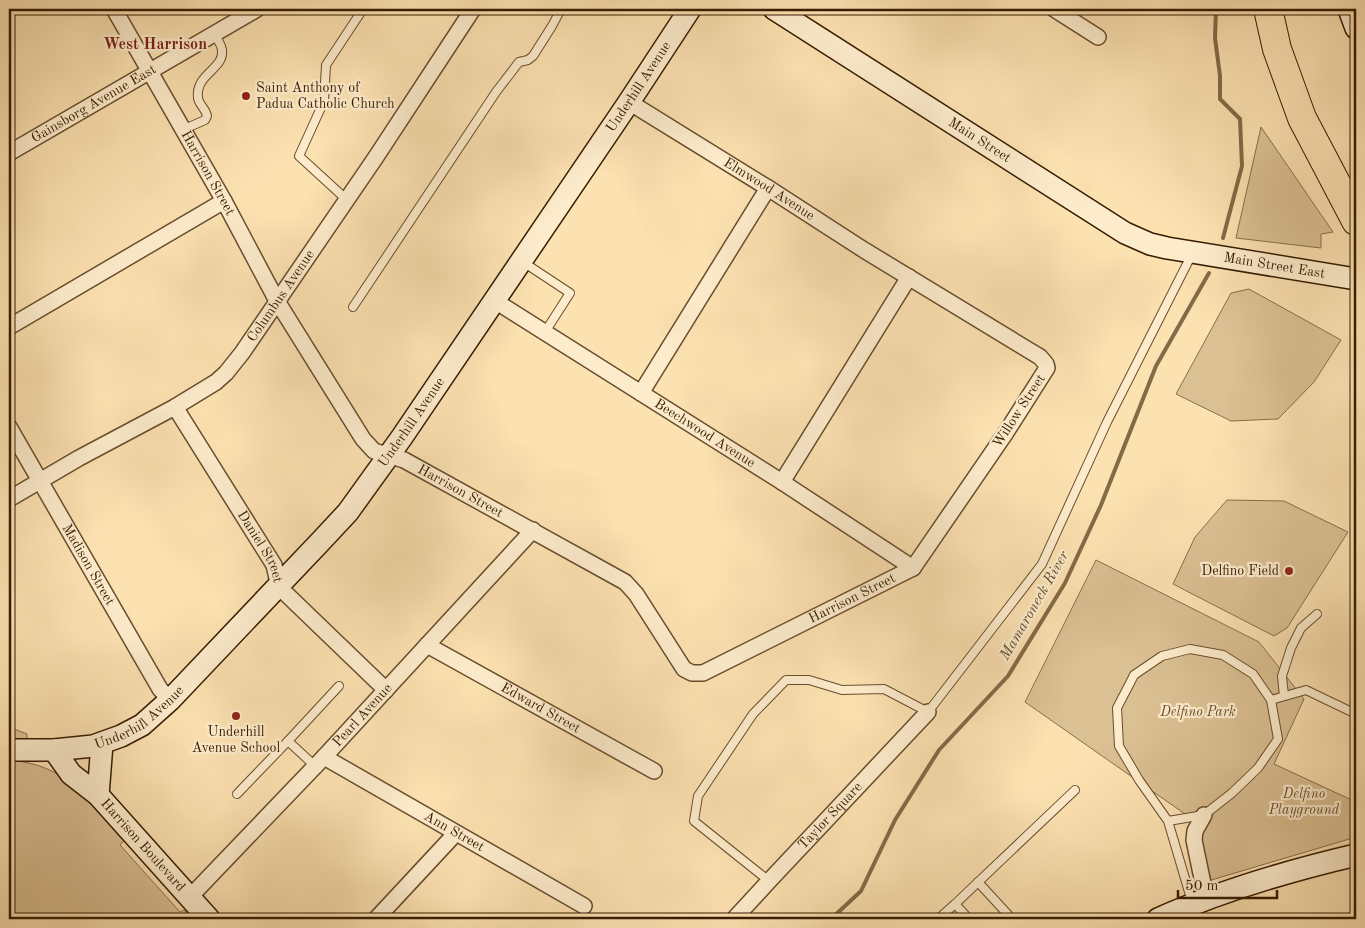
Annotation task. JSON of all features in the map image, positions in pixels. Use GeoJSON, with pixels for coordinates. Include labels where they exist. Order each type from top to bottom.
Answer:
{"type":"FeatureCollection","features":[{"type":"Feature","properties":{"kind":"highway"},"geometry":{"type":"LineString","coordinates":[[1268,9],[1277,49],[1302,118],[1356,220]]}},
{"type":"Feature","properties":{"kind":"street","name":"Harrison Street"},"geometry":{"type":"LineString","coordinates":[[114,9],[224,201],[277,300],[363,439],[374,451],[404,460],[533,530],[632,587],[684,669],[692,673],[703,673],[913,568]]}},
{"type":"Feature","properties":{"kind":"street","name":"Gainsborg Avenue East"},"geometry":{"type":"LineString","coordinates":[[9,153],[257,9]]}},
{"type":"Feature","properties":{"kind":"street","name":"Columbus Avenue"},"geometry":{"type":"LineString","coordinates":[[9,499],[79,458],[175,407],[216,382],[226,373],[242,353],[347,200],[473,9]]}},
{"type":"Feature","properties":{"kind":"street","name":"Underhill Avenue"},"geometry":{"type":"LineString","coordinates":[[54,750],[102,744],[142,725],[170,700],[348,512],[389,456],[495,301],[690,9]]}},
{"type":"Feature","properties":{"kind":"street","name":"Main Street"},"geometry":{"type":"LineString","coordinates":[[774,9],[1125,233],[1150,244],[1193,252]]}},
{"type":"Feature","properties":{"kind":"street"},"geometry":{"type":"LineString","coordinates":[[1054,9],[1098,37]]}},
{"type":"Feature","properties":{"kind":"street"},"geometry":{"type":"LineString","coordinates":[[1349,9],[1356,28]]}},
{"type":"Feature","properties":{"kind":"street","name":"Elmwood Avenue"},"geometry":{"type":"LineString","coordinates":[[629,102],[909,277]]}},
{"type":"Feature","properties":{"kind":"street"},"geometry":{"type":"LineString","coordinates":[[641,393],[768,188]]}},
{"type":"Feature","properties":{"kind":"street"},"geometry":{"type":"LineString","coordinates":[[9,327],[224,201]]}},
{"type":"Feature","properties":{"kind":"street","name":"Main Street East"},"geometry":{"type":"LineString","coordinates":[[1193,252],[1356,278]]}},
{"type":"Feature","properties":{"kind":"street"},"geometry":{"type":"LineString","coordinates":[[782,482],[909,277]]}},
{"type":"Feature","properties":{"kind":"street","name":"Willow Street"},"geometry":{"type":"LineString","coordinates":[[909,277],[1040,357],[1046,364],[1046,368],[1005,434],[913,568]]}},
{"type":"Feature","properties":{"kind":"street","name":"Beechwood Avenue"},"geometry":{"type":"LineString","coordinates":[[495,301],[782,482],[913,568]]}},
{"type":"Feature","properties":{"kind":"street","name":"Daniel Street"},"geometry":{"type":"LineString","coordinates":[[175,407],[274,565],[279,586],[386,690]]}},
{"type":"Feature","properties":{"kind":"street","name":"Madison Street"},"geometry":{"type":"LineString","coordinates":[[9,427],[160,689],[170,700]]}},
{"type":"Feature","properties":{"kind":"street","name":"Pearl Avenue"},"geometry":{"type":"LineString","coordinates":[[190,898],[320,761],[533,530]]}},
{"type":"Feature","properties":{"kind":"street","name":"Edward Street"},"geometry":{"type":"LineString","coordinates":[[427,645],[654,771]]}},
{"type":"Feature","properties":{"kind":"street","name":"Taylor Square"},"geometry":{"type":"LineString","coordinates":[[734,919],[928,712]]}},
{"type":"Feature","properties":{"kind":"street","name":"Harrison Boulevard"},"geometry":{"type":"LineString","coordinates":[[98,795],[102,744]]}},
{"type":"Feature","properties":{"kind":"street"},"geometry":{"type":"LineString","coordinates":[[9,750],[54,750]]}},
{"type":"Feature","properties":{"kind":"street","name":"Harrison Boulevard"},"geometry":{"type":"LineString","coordinates":[[54,750],[71,774],[98,795],[209,919]]}},
{"type":"Feature","properties":{"kind":"street","name":"Ann Street"},"geometry":{"type":"LineString","coordinates":[[320,761],[456,833],[584,906]]}},
{"type":"Feature","properties":{"kind":"street"},"geometry":{"type":"LineString","coordinates":[[1199,901],[1194,840],[1195,831],[1204,815]]}},
{"type":"Feature","properties":{"kind":"street"},"geometry":{"type":"LineString","coordinates":[[376,919],[456,833]]}},
{"type":"Feature","properties":{"kind":"street"},"geometry":{"type":"LineString","coordinates":[[1158,919],[1199,901],[1304,868],[1356,855]]}},
{"type":"Feature","properties":{"kind":"lane"},"geometry":{"type":"LineString","coordinates":[[347,200],[298,156],[324,101],[326,65],[364,9]]}},
{"type":"Feature","properties":{"kind":"lane"},"geometry":{"type":"LineString","coordinates":[[353,307],[496,92],[519,62],[528,60],[533,56],[561,9]]}},
{"type":"Feature","properties":{"kind":"lane"},"geometry":{"type":"LineString","coordinates":[[182,130],[205,120],[207,116],[198,98],[199,85],[202,79],[220,61],[222,56],[222,49],[214,34]]}},
{"type":"Feature","properties":{"kind":"lane"},"geometry":{"type":"LineString","coordinates":[[769,881],[694,821],[698,796],[753,714],[786,680],[809,680],[842,690],[884,689],[928,712],[1042,564],[1107,422],[1193,252]]}},
{"type":"Feature","properties":{"kind":"lane"},"geometry":{"type":"LineString","coordinates":[[522,261],[570,293],[545,332]]}},
{"type":"Feature","properties":{"kind":"lane"},"geometry":{"type":"LineString","coordinates":[[1284,696],[1282,676],[1291,648],[1302,628],[1317,614]]}},
{"type":"Feature","properties":{"kind":"lane"},"geometry":{"type":"LineString","coordinates":[[1168,821],[1204,815],[1232,793],[1266,758],[1278,738],[1271,700],[1253,674],[1223,655],[1190,650],[1162,656],[1134,675],[1117,708],[1119,746],[1142,785],[1168,821],[1199,901]]}},
{"type":"Feature","properties":{"kind":"lane"},"geometry":{"type":"LineString","coordinates":[[237,794],[339,686]]}},
{"type":"Feature","properties":{"kind":"lane"},"geometry":{"type":"LineString","coordinates":[[1271,700],[1306,690],[1356,714]]}},
{"type":"Feature","properties":{"kind":"lane"},"geometry":{"type":"LineString","coordinates":[[288,742],[320,761]]}},
{"type":"Feature","properties":{"kind":"lane"},"geometry":{"type":"LineString","coordinates":[[938,919],[1075,790]]}},
{"type":"Feature","properties":{"kind":"lane"},"geometry":{"type":"LineString","coordinates":[[978,882],[1012,919]]}},
{"type":"Feature","properties":{"kind":"lane"},"geometry":{"type":"LineString","coordinates":[[955,904],[969,919]]}},
{"type":"Feature","properties":{"kind":"green space"},"geometry":{"type":"Polygon","coordinates":[[[1261,127],[1333,232],[1321,234],[1321,248],[1236,238],[1261,127]]]}},
{"type":"Feature","properties":{"kind":"green space"},"geometry":{"type":"Polygon","coordinates":[[[1249,289],[1341,340],[1314,382],[1278,419],[1231,421],[1176,394],[1231,293],[1249,289]]]}},
{"type":"Feature","properties":{"kind":"green space"},"geometry":{"type":"Polygon","coordinates":[[[1227,500],[1284,501],[1348,532],[1287,628],[1274,636],[1173,584],[1195,537],[1227,500]]]}},
{"type":"Feature","properties":{"kind":"green space","name":"Delfino Park"},"geometry":{"type":"Polygon","coordinates":[[[1096,560],[1259,642],[1304,699],[1274,764],[1356,802],[1356,837],[1208,881],[1195,821],[1025,702],[1096,560]]]}},
{"type":"Feature","properties":{"kind":"green space"},"geometry":{"type":"Polygon","coordinates":[[[9,727],[27,734],[27,742],[9,743],[9,727]]]}},
{"type":"Feature","properties":{"kind":"green space"},"geometry":{"type":"Polygon","coordinates":[[[9,760],[30,763],[47,769],[75,787],[124,841],[120,845],[180,912],[184,910],[193,919],[9,919],[9,760]]]}},
{"type":"Feature","properties":{"kind":"waterway","name":"Mamaroneck River"},"geometry":{"type":"LineString","coordinates":[[1216,9],[1215,38],[1220,76],[1220,99],[1240,119],[1242,166],[1223,238]]}},
{"type":"Feature","properties":{"kind":"waterway","name":"Mamaroneck River"},"geometry":{"type":"LineString","coordinates":[[831,919],[861,891],[895,820],[939,750],[1008,676],[1065,583],[1101,505],[1156,366],[1209,273]]}},
{"type":"Feature","properties":{"kind":"place","name":"Saint Anthony of Padua Catholic Church"},"geometry":{"type":"Point","coordinates":[246,96]}},
{"type":"Feature","properties":{"kind":"place","name":"Delfino Field"},"geometry":{"type":"Point","coordinates":[1289,571]}},
{"type":"Feature","properties":{"kind":"place","name":"Underhill Avenue School"},"geometry":{"type":"Point","coordinates":[236,716]}},
{"type":"Feature","properties":{"kind":"district","name":"West Harrison"},"geometry":{"type":"Point","coordinates":[155,45]}},
{"type":"Feature","properties":{"kind":"park label","name":"Delfino Playground"},"geometry":{"type":"Point","coordinates":[1304,802]}}]}
